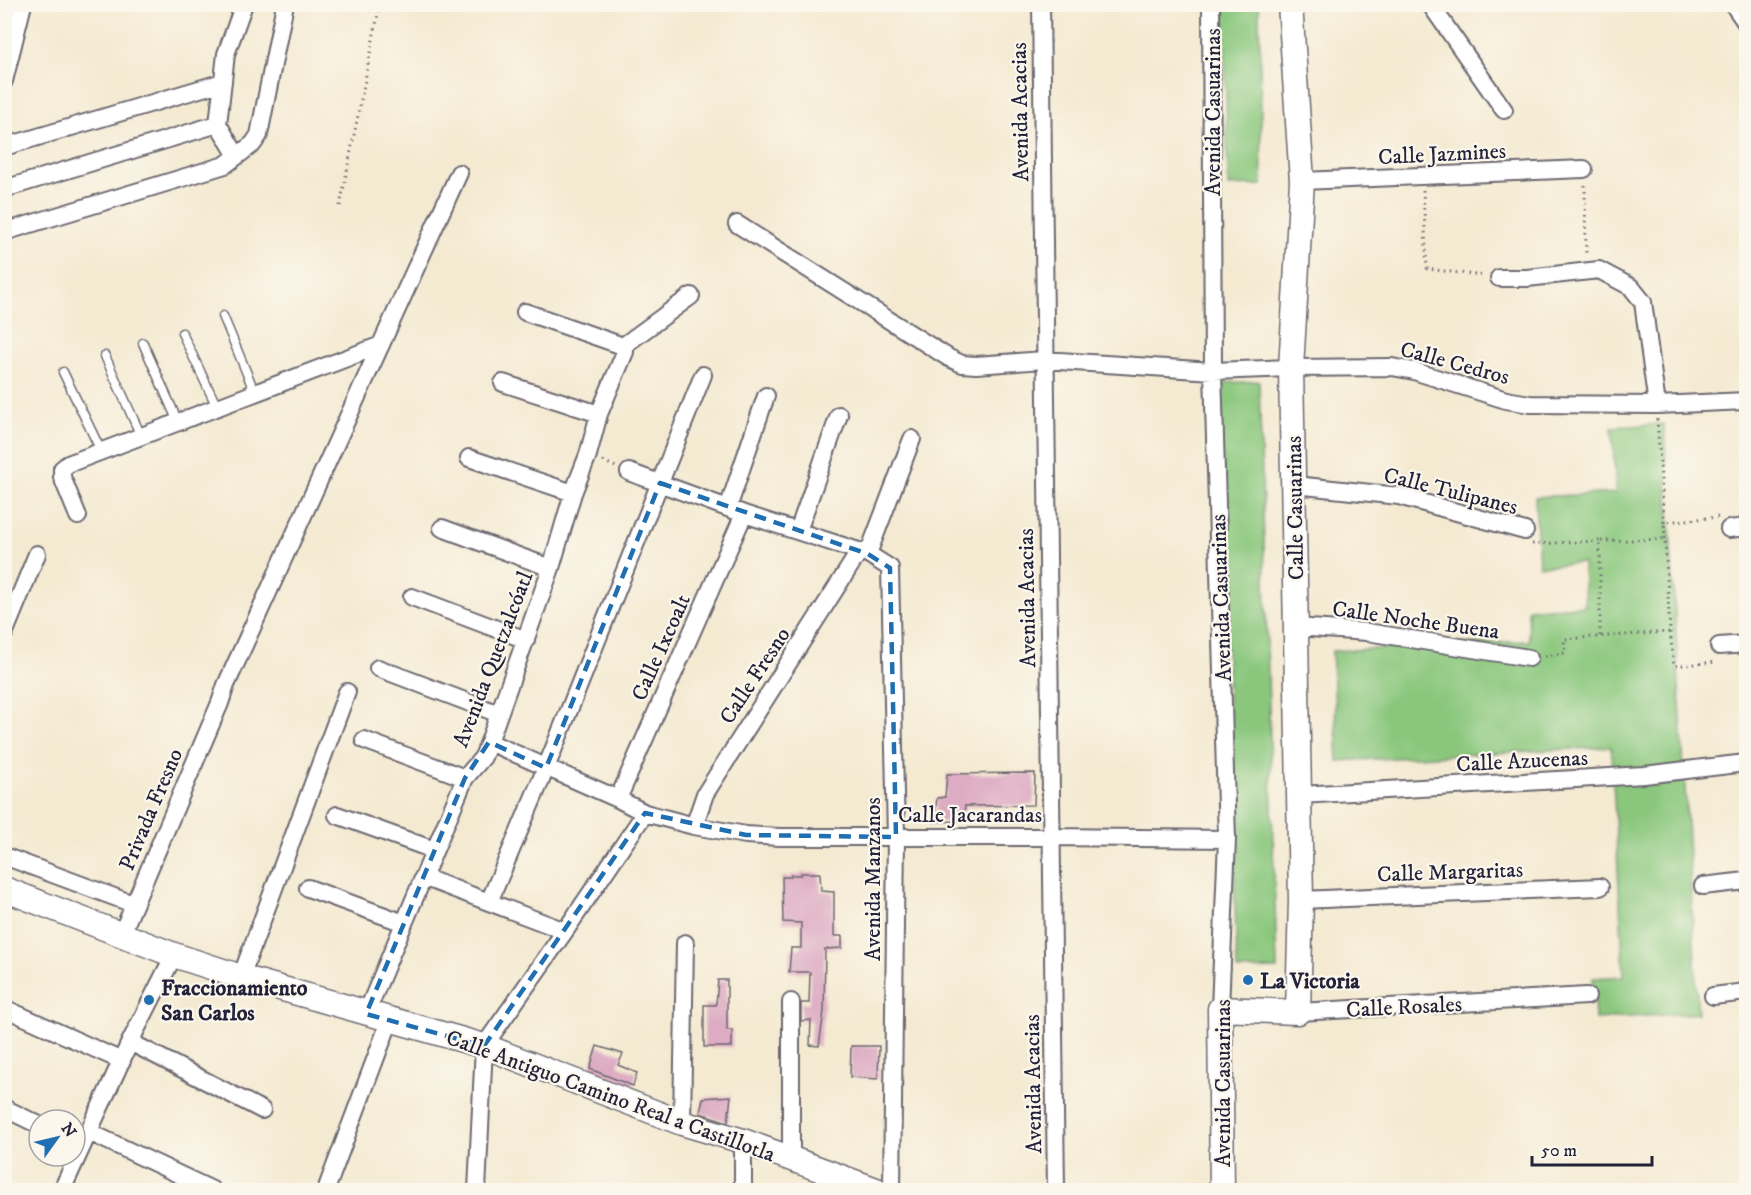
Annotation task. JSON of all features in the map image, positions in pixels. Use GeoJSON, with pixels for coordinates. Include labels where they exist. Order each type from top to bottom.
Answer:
{"type":"FeatureCollection","features":[{"type":"Feature","properties":{"kind":"street"},"geometry":{"type":"LineString","coordinates":[[4,81],[23,4]]}},
{"type":"Feature","properties":{"kind":"street"},"geometry":{"type":"LineString","coordinates":[[237,156],[218,124],[226,54],[244,4]]}},
{"type":"Feature","properties":{"kind":"street"},"geometry":{"type":"LineString","coordinates":[[4,232],[225,165],[253,144],[260,135],[285,4]]}},
{"type":"Feature","properties":{"kind":"street","name":"Avenida Acacias"},"geometry":{"type":"LineString","coordinates":[[1041,4],[1056,1191]]}},
{"type":"Feature","properties":{"kind":"street","name":"Avenida Casuarinas"},"geometry":{"type":"LineString","coordinates":[[1211,4],[1213,371],[1227,839],[1220,1009],[1222,1191]]}},
{"type":"Feature","properties":{"kind":"street","name":"Calle Casuarinas"},"geometry":{"type":"LineString","coordinates":[[1290,4],[1302,181],[1291,368],[1300,795],[1301,900],[1298,1012]]}},
{"type":"Feature","properties":{"kind":"street"},"geometry":{"type":"LineString","coordinates":[[1430,4],[1504,110]]}},
{"type":"Feature","properties":{"kind":"street"},"geometry":{"type":"LineString","coordinates":[[1733,4],[1746,24]]}},
{"type":"Feature","properties":{"kind":"street"},"geometry":{"type":"LineString","coordinates":[[4,147],[223,82]]}},
{"type":"Feature","properties":{"kind":"street"},"geometry":{"type":"LineString","coordinates":[[4,189],[218,124]]}},
{"type":"Feature","properties":{"kind":"street","name":"Calle Jazmines"},"geometry":{"type":"LineString","coordinates":[[1302,181],[1584,169]]}},
{"type":"Feature","properties":{"kind":"street","name":"Privada Fresno"},"geometry":{"type":"LineString","coordinates":[[122,933],[226,685],[459,172]]}},
{"type":"Feature","properties":{"kind":"street","name":"Calle Cedros"},"geometry":{"type":"LineString","coordinates":[[737,224],[962,364],[1044,360],[1213,371],[1392,367],[1414,371],[1506,400],[1530,404],[1657,405],[1746,401]]}},
{"type":"Feature","properties":{"kind":"street"},"geometry":{"type":"LineString","coordinates":[[1499,278],[1527,278],[1599,270],[1630,287],[1643,303],[1657,405]]}},
{"type":"Feature","properties":{"kind":"street"},"geometry":{"type":"LineString","coordinates":[[525,312],[623,346],[692,296]]}},
{"type":"Feature","properties":{"kind":"street"},"geometry":{"type":"LineString","coordinates":[[78,516],[62,477],[62,469],[68,464],[381,345]]}},
{"type":"Feature","properties":{"kind":"street","name":"Avenida Quetzalcóatl"},"geometry":{"type":"LineString","coordinates":[[366,1014],[465,778],[483,757],[489,742],[551,568],[599,414],[625,352],[623,346]]}},
{"type":"Feature","properties":{"kind":"street"},"geometry":{"type":"LineString","coordinates":[[489,902],[546,768],[703,375]]}},
{"type":"Feature","properties":{"kind":"street"},"geometry":{"type":"LineString","coordinates":[[503,383],[599,414]]}},
{"type":"Feature","properties":{"kind":"street"},"geometry":{"type":"LineString","coordinates":[[728,508],[766,396]]}},
{"type":"Feature","properties":{"kind":"street"},"geometry":{"type":"LineString","coordinates":[[798,531],[839,415]]}},
{"type":"Feature","properties":{"kind":"street","name":"Calle Fresno"},"geometry":{"type":"LineString","coordinates":[[694,826],[705,794],[863,553],[912,439]]}},
{"type":"Feature","properties":{"kind":"street"},"geometry":{"type":"LineString","coordinates":[[469,458],[573,493]]}},
{"type":"Feature","properties":{"kind":"street"},"geometry":{"type":"LineString","coordinates":[[629,472],[744,514],[863,553]]}},
{"type":"Feature","properties":{"kind":"street","name":"Calle Tulipanes"},"geometry":{"type":"LineString","coordinates":[[1295,485],[1399,496],[1525,531]]}},
{"type":"Feature","properties":{"kind":"street","name":"Calle Ixcoalt"},"geometry":{"type":"LineString","coordinates":[[618,799],[744,514]]}},
{"type":"Feature","properties":{"kind":"street"},"geometry":{"type":"LineString","coordinates":[[1729,529],[1746,527]]}},
{"type":"Feature","properties":{"kind":"street"},"geometry":{"type":"LineString","coordinates":[[442,528],[551,568]]}},
{"type":"Feature","properties":{"kind":"street","name":"Avenida Manzanos"},"geometry":{"type":"LineString","coordinates":[[863,553],[890,568],[896,837],[892,1191]]}},
{"type":"Feature","properties":{"kind":"street"},"geometry":{"type":"LineString","coordinates":[[4,634],[37,554]]}},
{"type":"Feature","properties":{"kind":"street"},"geometry":{"type":"LineString","coordinates":[[412,597],[526,640]]}},
{"type":"Feature","properties":{"kind":"street","name":"Calle Noche Buena"},"geometry":{"type":"LineString","coordinates":[[1296,627],[1367,632],[1529,658]]}},
{"type":"Feature","properties":{"kind":"street"},"geometry":{"type":"LineString","coordinates":[[1719,646],[1746,644]]}},
{"type":"Feature","properties":{"kind":"street"},"geometry":{"type":"LineString","coordinates":[[378,668],[499,714]]}},
{"type":"Feature","properties":{"kind":"street"},"geometry":{"type":"LineString","coordinates":[[241,977],[347,692]]}},
{"type":"Feature","properties":{"kind":"street"},"geometry":{"type":"LineString","coordinates":[[364,740],[465,778]]}},
{"type":"Feature","properties":{"kind":"street","name":"Calle Jacarandas"},"geometry":{"type":"LineString","coordinates":[[489,742],[645,813],[694,826],[746,835],[1227,839]]}},
{"type":"Feature","properties":{"kind":"street","name":"Calle Azucenas"},"geometry":{"type":"LineString","coordinates":[[1300,795],[1644,775],[1746,763]]}},
{"type":"Feature","properties":{"kind":"street"},"geometry":{"type":"LineString","coordinates":[[477,1191],[484,1046],[645,813]]}},
{"type":"Feature","properties":{"kind":"street"},"geometry":{"type":"LineString","coordinates":[[337,815],[434,850]]}},
{"type":"Feature","properties":{"kind":"street"},"geometry":{"type":"LineString","coordinates":[[4,856],[133,904]]}},
{"type":"Feature","properties":{"kind":"street"},"geometry":{"type":"LineString","coordinates":[[423,877],[565,931]]}},
{"type":"Feature","properties":{"kind":"street"},"geometry":{"type":"LineString","coordinates":[[1703,886],[1746,881]]}},
{"type":"Feature","properties":{"kind":"street","name":"Calle Margaritas"},"geometry":{"type":"LineString","coordinates":[[1301,900],[1600,887]]}},
{"type":"Feature","properties":{"kind":"street"},"geometry":{"type":"LineString","coordinates":[[308,888],[404,923]]}},
{"type":"Feature","properties":{"kind":"street","name":"Calle Antiguo Camino Real a Castillotla"},"geometry":{"type":"LineString","coordinates":[[6,894],[122,933],[174,955],[241,977],[484,1046],[682,1123],[743,1141],[876,1191]]}},
{"type":"Feature","properties":{"kind":"street"},"geometry":{"type":"LineString","coordinates":[[682,1123],[685,943]]}},
{"type":"Feature","properties":{"kind":"street"},"geometry":{"type":"LineString","coordinates":[[87,1130],[174,955]]}},
{"type":"Feature","properties":{"kind":"street"},"geometry":{"type":"LineString","coordinates":[[1713,996],[1746,992]]}},
{"type":"Feature","properties":{"kind":"street","name":"Calle Rosales"},"geometry":{"type":"LineString","coordinates":[[1220,1009],[1298,1012],[1587,996]]}},
{"type":"Feature","properties":{"kind":"street"},"geometry":{"type":"LineString","coordinates":[[791,1002],[791,1159]]}},
{"type":"Feature","properties":{"kind":"street"},"geometry":{"type":"LineString","coordinates":[[4,1008],[122,1061]]}},
{"type":"Feature","properties":{"kind":"street"},"geometry":{"type":"LineString","coordinates":[[326,1191],[390,1020]]}},
{"type":"Feature","properties":{"kind":"street"},"geometry":{"type":"LineString","coordinates":[[130,1042],[262,1110]]}},
{"type":"Feature","properties":{"kind":"street"},"geometry":{"type":"LineString","coordinates":[[4,1108],[27,1119]]}},
{"type":"Feature","properties":{"kind":"street"},"geometry":{"type":"LineString","coordinates":[[743,1141],[743,1191]]}},
{"type":"Feature","properties":{"kind":"street"},"geometry":{"type":"LineString","coordinates":[[87,1142],[212,1191]]}},
{"type":"Feature","properties":{"kind":"street"},"geometry":{"type":"LineString","coordinates":[[62,1191],[71,1168]]}},
{"type":"Feature","properties":{"kind":"lane"},"geometry":{"type":"LineString","coordinates":[[223,316],[255,393]]}},
{"type":"Feature","properties":{"kind":"lane"},"geometry":{"type":"LineString","coordinates":[[182,333],[217,407]]}},
{"type":"Feature","properties":{"kind":"lane"},"geometry":{"type":"LineString","coordinates":[[142,342],[178,422]]}},
{"type":"Feature","properties":{"kind":"lane"},"geometry":{"type":"LineString","coordinates":[[105,356],[141,436]]}},
{"type":"Feature","properties":{"kind":"lane"},"geometry":{"type":"LineString","coordinates":[[63,372],[101,452]]}},
{"type":"Feature","properties":{"kind":"path"},"geometry":{"type":"LineString","coordinates":[[340,206],[380,4]]}},
{"type":"Feature","properties":{"kind":"path"},"geometry":{"type":"LineString","coordinates":[[1584,169],[1586,271]]}},
{"type":"Feature","properties":{"kind":"path"},"geometry":{"type":"LineString","coordinates":[[1423,176],[1427,269],[1499,278]]}},
{"type":"Feature","properties":{"kind":"path"},"geometry":{"type":"LineString","coordinates":[[1657,405],[1674,666],[1720,661],[1719,646]]}},
{"type":"Feature","properties":{"kind":"path"},"geometry":{"type":"LineString","coordinates":[[588,455],[629,472]]}},
{"type":"Feature","properties":{"kind":"path"},"geometry":{"type":"LineString","coordinates":[[1664,522],[1727,516],[1729,529]]}},
{"type":"Feature","properties":{"kind":"path"},"geometry":{"type":"LineString","coordinates":[[1525,531],[1525,545],[1664,538]]}},
{"type":"Feature","properties":{"kind":"path"},"geometry":{"type":"LineString","coordinates":[[1600,541],[1600,636]]}},
{"type":"Feature","properties":{"kind":"path"},"geometry":{"type":"LineString","coordinates":[[1529,658],[1565,653],[1564,639],[1670,632]]}},
{"type":"Feature","properties":{"kind":"highlighted area"},"geometry":{"type":"Polygon","coordinates":[[[660,483],[868,554],[890,568],[896,837],[746,835],[645,813],[484,1046],[366,1014],[465,778],[489,742],[546,768],[660,483]]]}},
{"type":"Feature","properties":{"kind":"green space"},"geometry":{"type":"Polygon","coordinates":[[[1224,5],[1259,5],[1262,185],[1228,186],[1224,5]]]}},
{"type":"Feature","properties":{"kind":"green space"},"geometry":{"type":"Polygon","coordinates":[[[1259,381],[1277,969],[1237,970],[1218,383],[1259,381]]]}},
{"type":"Feature","properties":{"kind":"green space"},"geometry":{"type":"Polygon","coordinates":[[[1664,424],[1698,1013],[1595,1019],[1593,978],[1624,976],[1611,747],[1338,761],[1332,651],[1529,641],[1528,609],[1585,606],[1583,563],[1539,566],[1535,497],[1616,493],[1612,427],[1664,424]]]}},
{"type":"Feature","properties":{"kind":"building"},"geometry":{"type":"Polygon","coordinates":[[[1035,773],[1034,805],[965,806],[963,821],[934,822],[937,798],[945,797],[947,774],[1035,773]]]}},
{"type":"Feature","properties":{"kind":"building"},"geometry":{"type":"Polygon","coordinates":[[[801,873],[820,873],[821,891],[834,892],[834,936],[842,936],[842,948],[825,949],[824,1011],[819,1046],[810,1045],[811,1020],[801,1021],[801,1003],[809,1003],[810,972],[789,972],[791,948],[801,948],[801,923],[783,922],[782,877],[801,875],[801,873]]]}},
{"type":"Feature","properties":{"kind":"building"},"geometry":{"type":"Polygon","coordinates":[[[718,980],[727,980],[727,1030],[732,1030],[732,1047],[704,1047],[704,1005],[716,1005],[718,980]]]}},
{"type":"Feature","properties":{"kind":"building"},"geometry":{"type":"Polygon","coordinates":[[[597,1046],[623,1054],[618,1065],[637,1073],[633,1086],[590,1069],[597,1046]]]}},
{"type":"Feature","properties":{"kind":"building"},"geometry":{"type":"Polygon","coordinates":[[[851,1046],[879,1046],[878,1079],[850,1077],[851,1046]]]}},
{"type":"Feature","properties":{"kind":"building"},"geometry":{"type":"Polygon","coordinates":[[[731,1096],[728,1122],[700,1113],[703,1098],[731,1096]]]}},
{"type":"Feature","properties":{"kind":"place","name":"La Victoria"},"geometry":{"type":"Point","coordinates":[1248,980]}},
{"type":"Feature","properties":{"kind":"place","name":"Fraccionamiento San Carlos"},"geometry":{"type":"Point","coordinates":[149,1000]}}]}
